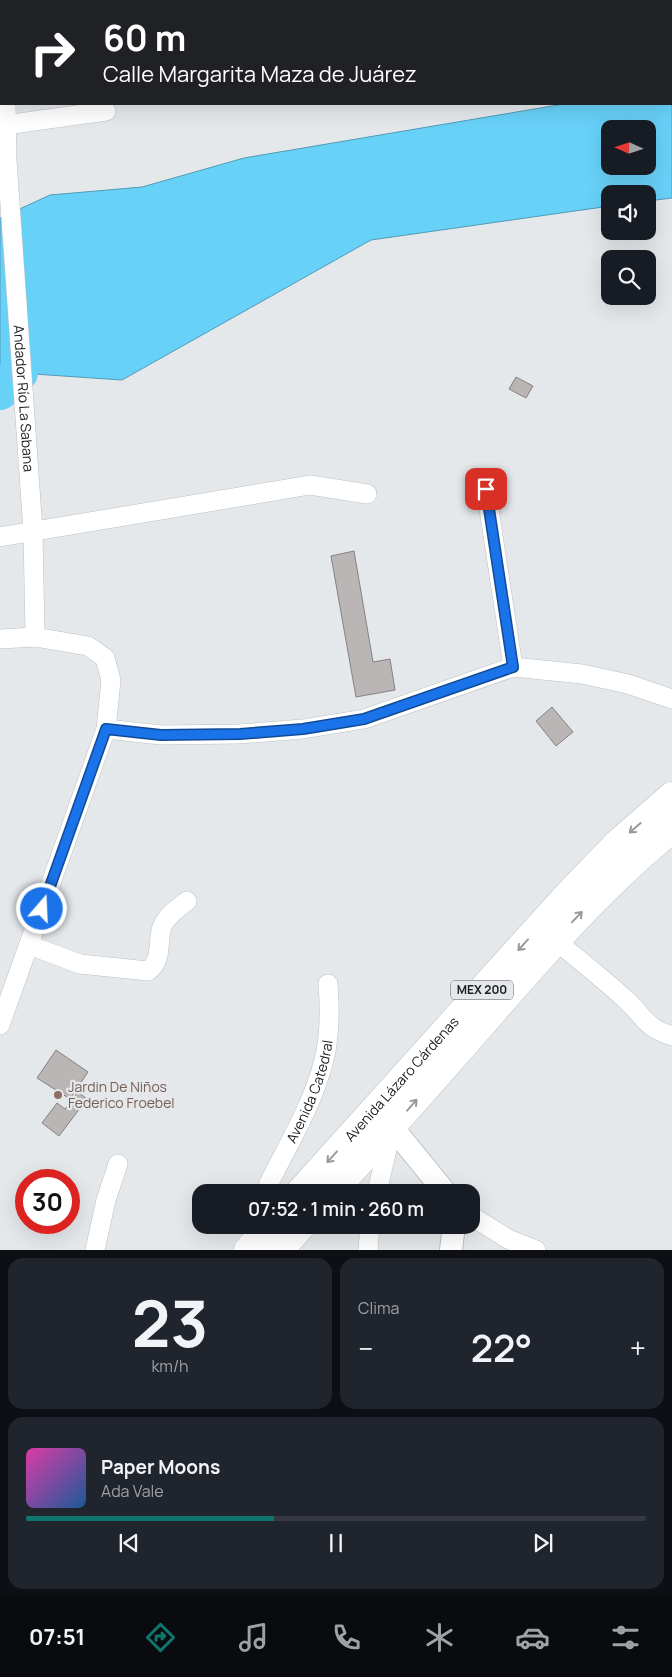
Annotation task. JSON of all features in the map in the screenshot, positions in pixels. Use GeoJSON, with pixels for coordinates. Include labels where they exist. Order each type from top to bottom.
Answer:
{"type":"FeatureCollection","features":[{"type":"Feature","properties":{"kind":"main road","name":"Avenida Lázaro Cárdenas"},"geometry":{"type":"LineString","coordinates":[[307,1184],[564,899],[618,843],[672,796]]}},
{"type":"Feature","properties":{"kind":"main road","name":"Avenida Lázaro Cárdenas"},"geometry":{"type":"LineString","coordinates":[[339,1184],[392,1127],[555,940],[642,855],[672,829]]}},
{"type":"Feature","properties":{"kind":"main road"},"geometry":{"type":"LineString","coordinates":[[263,1238],[275,1234]]}},
{"type":"Feature","properties":{"kind":"street"},"geometry":{"type":"LineString","coordinates":[[4,114],[106,111]]}},
{"type":"Feature","properties":{"kind":"street","name":"Andador Río La Sabana"},"geometry":{"type":"LineString","coordinates":[[4,114],[33,531],[35,637]]}},
{"type":"Feature","properties":{"kind":"street"},"geometry":{"type":"LineString","coordinates":[[0,537],[310,485],[366,494]]}},
{"type":"Feature","properties":{"kind":"street"},"geometry":{"type":"LineString","coordinates":[[486,489],[513,667]]}},
{"type":"Feature","properties":{"kind":"street"},"geometry":{"type":"LineString","coordinates":[[0,639],[35,637],[88,646],[106,658],[111,680],[106,729],[0,1025]]}},
{"type":"Feature","properties":{"kind":"street"},"geometry":{"type":"LineString","coordinates":[[106,729],[161,735],[240,734],[320,726],[364,719],[513,667],[582,674],[628,684],[672,699]]}},
{"type":"Feature","properties":{"kind":"street"},"geometry":{"type":"LineString","coordinates":[[29,946],[80,964],[148,971],[155,966],[162,927],[166,919],[187,901]]}},
{"type":"Feature","properties":{"kind":"street"},"geometry":{"type":"LineString","coordinates":[[555,940],[626,999],[645,1022],[661,1033],[672,1036]]}},
{"type":"Feature","properties":{"kind":"street","name":"Avenida Catedral"},"geometry":{"type":"LineString","coordinates":[[269,1184],[310,1101],[324,1060],[329,1028],[328,984]]}},
{"type":"Feature","properties":{"kind":"street"},"geometry":{"type":"LineString","coordinates":[[379,1184],[392,1127]]}},
{"type":"Feature","properties":{"kind":"street"},"geometry":{"type":"LineString","coordinates":[[392,1127],[438,1184]]}},
{"type":"Feature","properties":{"kind":"street"},"geometry":{"type":"LineString","coordinates":[[94,1250],[118,1164]]}},
{"type":"Feature","properties":{"kind":"street"},"geometry":{"type":"LineString","coordinates":[[480,1222],[508,1239],[536,1250]]}},
{"type":"Feature","properties":{"kind":"street"},"geometry":{"type":"LineString","coordinates":[[368,1250],[369,1234]]}},
{"type":"Feature","properties":{"kind":"street"},"geometry":{"type":"LineString","coordinates":[[451,1250],[453,1234]]}},
{"type":"Feature","properties":{"kind":"water"},"geometry":{"type":"Polygon","coordinates":[[[558,105],[672,105],[672,198],[656,200],[656,185],[601,185],[601,207],[371,240],[122,380],[19,373],[0,376],[0,218],[50,195],[142,187],[244,158],[558,105]]]}},
{"type":"Feature","properties":{"kind":"building"},"geometry":{"type":"Polygon","coordinates":[[[516,377],[533,386],[526,398],[509,389],[516,377]]]}},
{"type":"Feature","properties":{"kind":"building"},"geometry":{"type":"Polygon","coordinates":[[[354,551],[373,662],[390,659],[395,690],[356,697],[331,556],[354,551]]]}},
{"type":"Feature","properties":{"kind":"building"},"geometry":{"type":"Polygon","coordinates":[[[552,707],[573,732],[556,746],[536,721],[552,707]]]}},
{"type":"Feature","properties":{"kind":"building"},"geometry":{"type":"Polygon","coordinates":[[[56,1050],[88,1072],[70,1099],[37,1078],[56,1050]]]}},
{"type":"Feature","properties":{"kind":"building"},"geometry":{"type":"Polygon","coordinates":[[[78,1092],[87,1099],[59,1136],[42,1123],[57,1103],[65,1109],[78,1092]]]}},
{"type":"Feature","properties":{"kind":"waterway"},"geometry":{"type":"LineString","coordinates":[[0,391],[19,373]]}},
{"type":"Feature","properties":{"kind":"place","name":"Jardin De Niños Federico Froebel"},"geometry":{"type":"Point","coordinates":[58,1095]}},
{"type":"Feature","properties":{"kind":"route"},"geometry":{"type":"LineString","coordinates":[[42,909],[106,729],[161,735],[240,734],[303,729],[364,719],[513,667],[486,489]]}}]}
